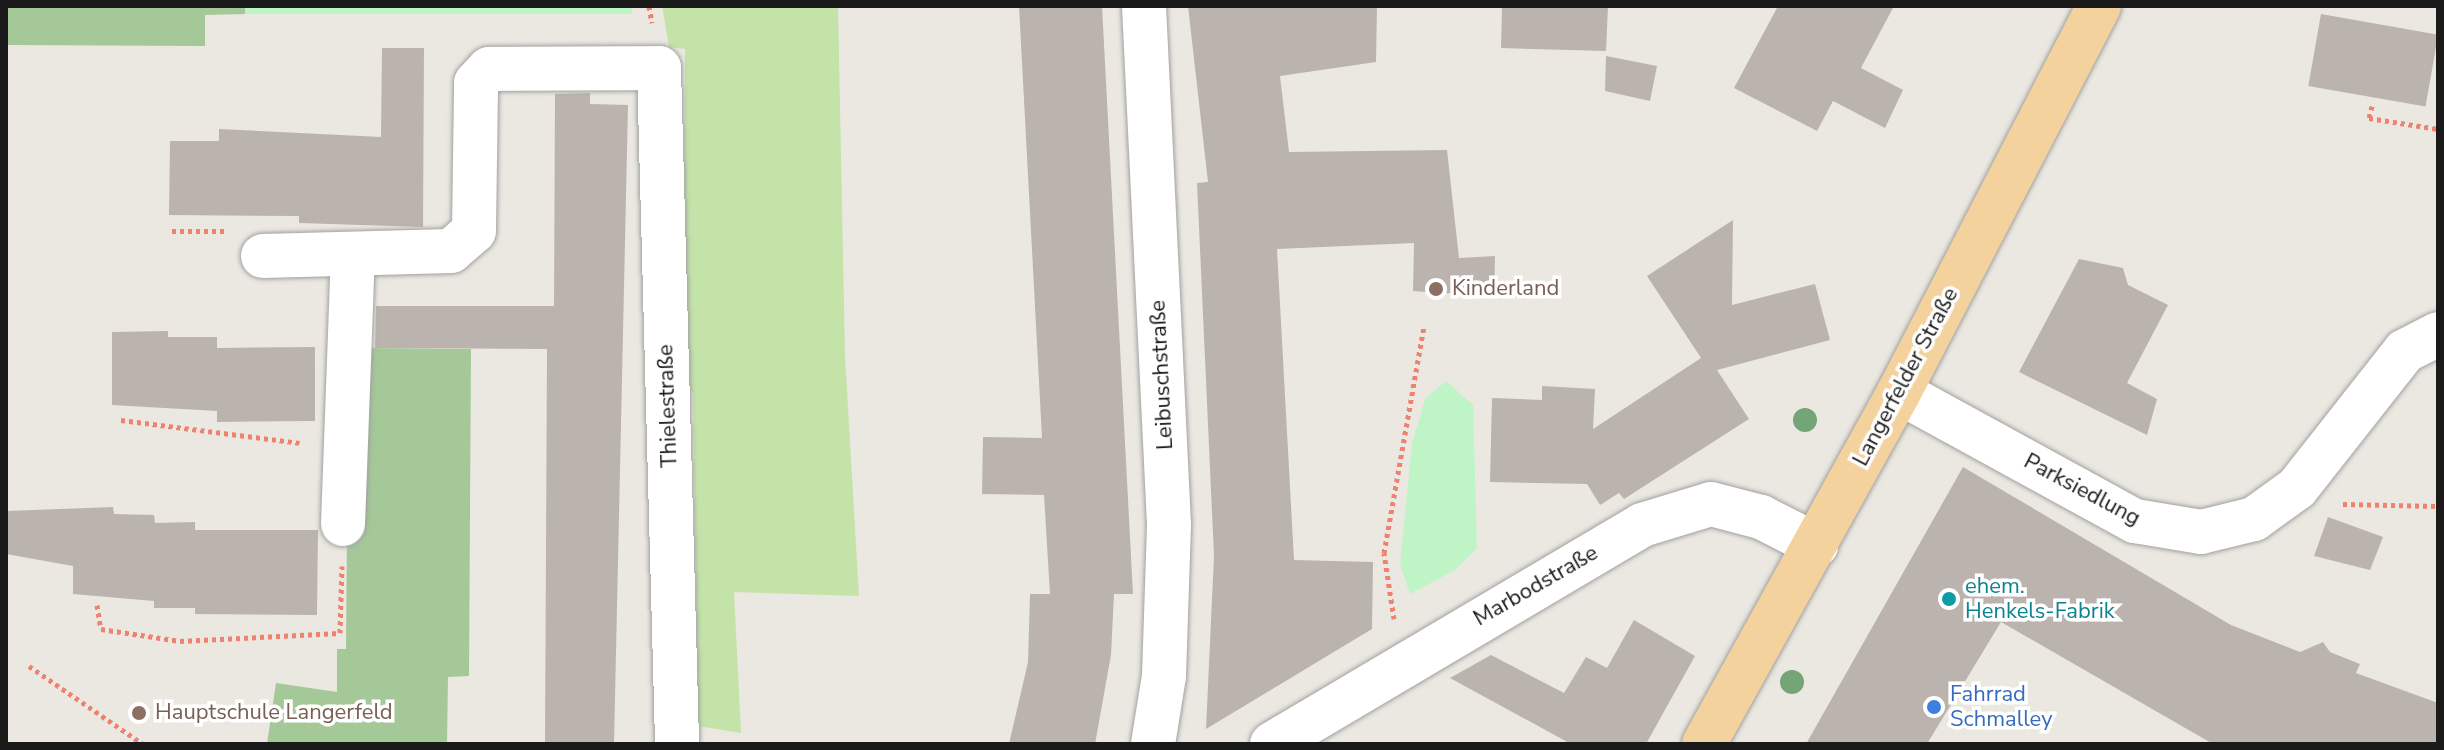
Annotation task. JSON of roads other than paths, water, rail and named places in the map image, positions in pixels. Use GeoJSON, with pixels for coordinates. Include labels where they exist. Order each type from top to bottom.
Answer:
{"type":"FeatureCollection","features":[{"type":"Feature","properties":{"kind":"main road","name":"Langerfelder Straße"},"geometry":{"type":"LineString","coordinates":[[1704,744],[1899,392],[2099,6]]}},
{"type":"Feature","properties":{"kind":"street","name":"Leibuschstraße"},"geometry":{"type":"LineString","coordinates":[[1144,6],[1169,525],[1164,676],[1153,744]]}},
{"type":"Feature","properties":{"kind":"street","name":"Thielestraße"},"geometry":{"type":"LineString","coordinates":[[353,255],[451,251],[474,231],[476,83],[489,69],[659,68],[677,744]]}},
{"type":"Feature","properties":{"kind":"street"},"geometry":{"type":"LineString","coordinates":[[263,256],[353,255],[343,524]]}},
{"type":"Feature","properties":{"kind":"street","name":"Parksiedlung"},"geometry":{"type":"LineString","coordinates":[[1899,392],[2159,529],[2225,528],[2254,519],[2297,488],[2405,351],[2438,334]]}},
{"type":"Feature","properties":{"kind":"street","name":"Marbodstraße"},"geometry":{"type":"LineString","coordinates":[[1272,744],[1642,525],[1711,504],[1761,517],[1816,545]]}},
{"type":"Feature","properties":{"kind":"place","name":"Kinderland"},"geometry":{"type":"Point","coordinates":[1436,289]}},
{"type":"Feature","properties":{"kind":"place","name":"ehem. Henkels-Fabrik"},"geometry":{"type":"Point","coordinates":[1949,599]}},
{"type":"Feature","properties":{"kind":"place","name":"Fahrrad Schmalley"},"geometry":{"type":"Point","coordinates":[1934,707]}},
{"type":"Feature","properties":{"kind":"place","name":"Hauptschule Langerfeld"},"geometry":{"type":"Point","coordinates":[139,713]}}]}
